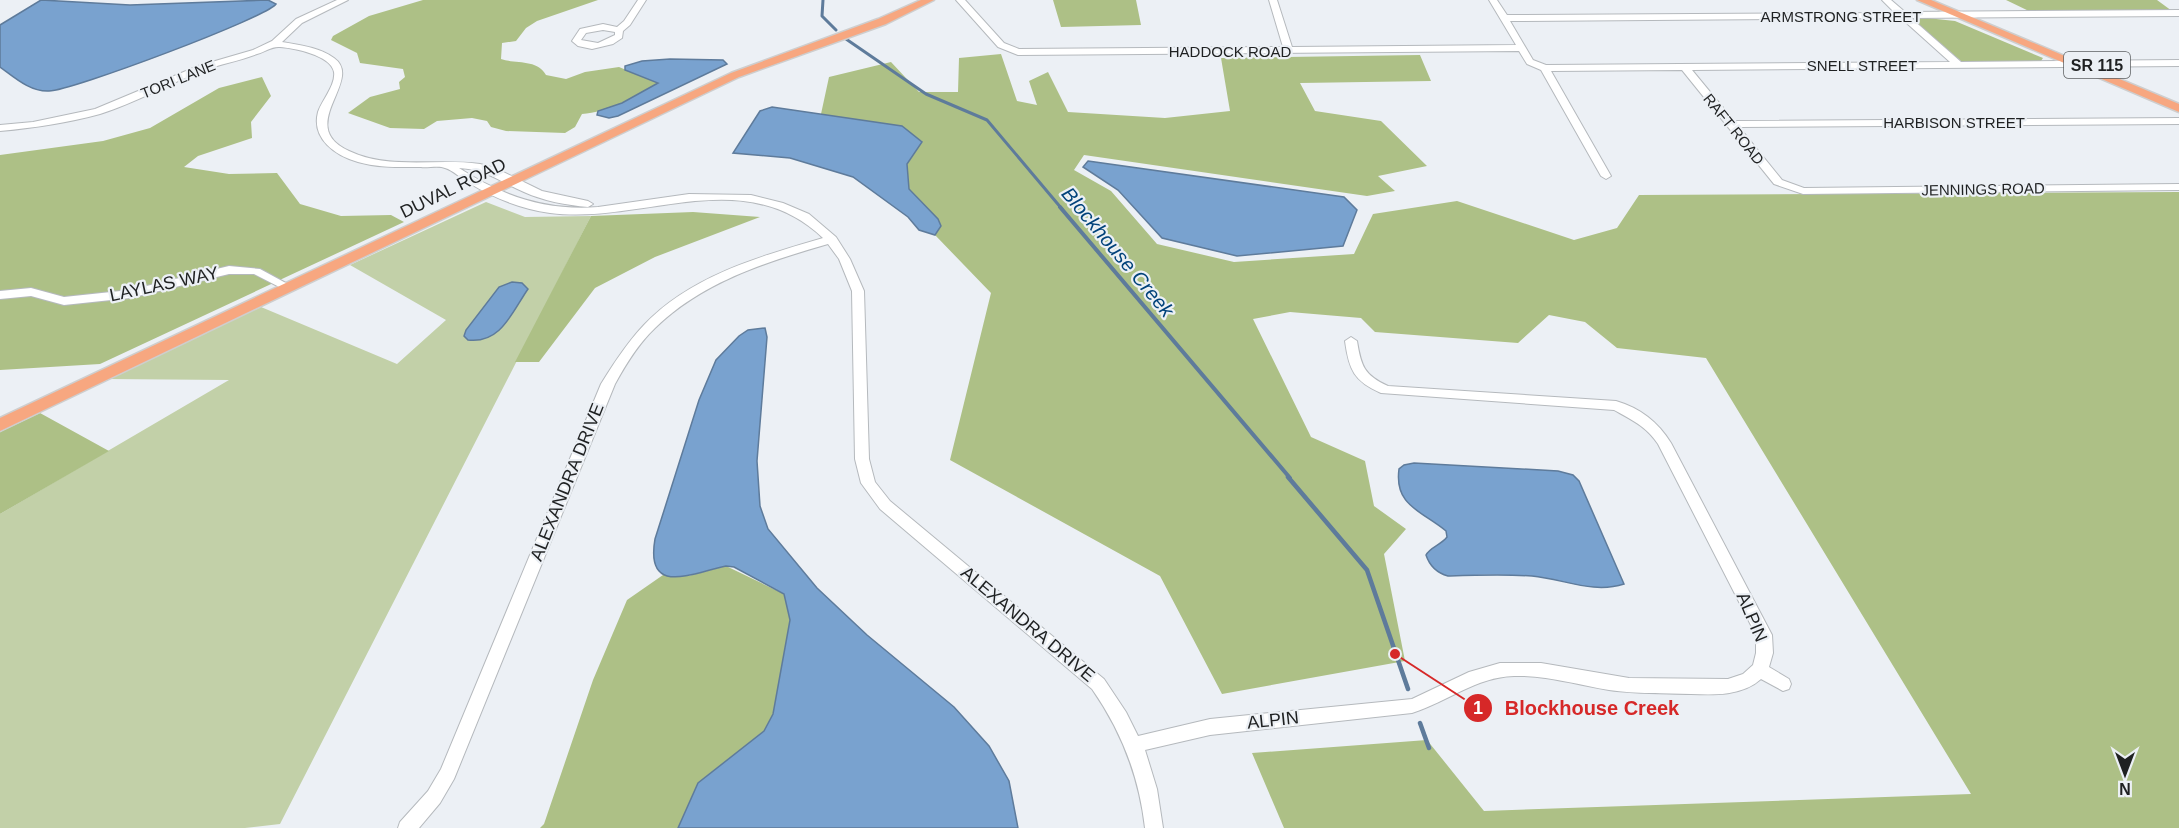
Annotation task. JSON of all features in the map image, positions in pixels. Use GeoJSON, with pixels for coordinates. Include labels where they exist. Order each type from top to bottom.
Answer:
{"type":"FeatureCollection","features":[{"type":"Feature","properties":{"kind":"main road","name":"DUVAL ROAD"},"geometry":{"type":"LineString","coordinates":[[0,425],[735,75],[776,57],[891,17],[928,0]]}},
{"type":"Feature","properties":{"kind":"main road","name":"SR 115"},"geometry":{"type":"LineString","coordinates":[[1922,0],[2179,108]]}},
{"type":"Feature","properties":{"kind":"main road","name":"SR 115"},"geometry":{"type":"LineString","coordinates":[[1942,0],[2179,99]]}},
{"type":"Feature","properties":{"kind":"street","name":"TORI LANE"},"geometry":{"type":"LineString","coordinates":[[0,128],[33,125],[98,111],[201,68],[256,52],[275,43],[300,21],[344,0]]}},
{"type":"Feature","properties":{"kind":"street"},"geometry":{"type":"LineString","coordinates":[[619,30],[627,23],[642,0]]}},
{"type":"Feature","properties":{"kind":"street","name":"HADDOCK ROAD"},"geometry":{"type":"LineString","coordinates":[[960,0],[1001,45],[1018,52],[1521,48]]}},
{"type":"Feature","properties":{"kind":"street"},"geometry":{"type":"LineString","coordinates":[[1273,0],[1288,50]]}},
{"type":"Feature","properties":{"kind":"street"},"geometry":{"type":"LineString","coordinates":[[1492,0],[1530,62],[1545,68],[1606,176]]}},
{"type":"Feature","properties":{"kind":"street"},"geometry":{"type":"LineString","coordinates":[[1886,0],[1959,64]]}},
{"type":"Feature","properties":{"kind":"street"},"geometry":{"type":"LineString","coordinates":[[2169,13],[2179,20]]}},
{"type":"Feature","properties":{"kind":"street","name":"ARMSTRONG STREET"},"geometry":{"type":"LineString","coordinates":[[1504,18],[2179,13]]}},
{"type":"Feature","properties":{"kind":"street","name":"ALEXANDRA DRIVE"},"geometry":{"type":"LineString","coordinates":[[275,43],[317,52],[337,66],[339,73],[337,88],[322,110],[320,122],[324,135],[334,146],[354,156],[387,163],[478,166],[557,200],[614,207]]}},
{"type":"Feature","properties":{"kind":"street","name":"SNELL STREET"},"geometry":{"type":"LineString","coordinates":[[1545,68],[2179,63]]}},
{"type":"Feature","properties":{"kind":"street","name":"RAFT ROAD"},"geometry":{"type":"LineString","coordinates":[[1684,67],[1778,182],[1787,187]]}},
{"type":"Feature","properties":{"kind":"street","name":"HARBISON STREET"},"geometry":{"type":"LineString","coordinates":[[1730,124],[2179,121]]}},
{"type":"Feature","properties":{"kind":"street","name":"ALEXANDRA DRIVE"},"geometry":{"type":"LineString","coordinates":[[449,166],[518,202],[546,209],[577,211],[701,196],[747,198],[769,202],[804,215],[818,224],[832,239],[849,266],[858,291],[862,459],[868,483],[885,506],[1098,684],[1117,710],[1135,746],[1146,780],[1154,828]]}},
{"type":"Feature","properties":{"kind":"street","name":"JENNINGS ROAD"},"geometry":{"type":"LineString","coordinates":[[1787,187],[1803,191],[2179,187]]}},
{"type":"Feature","properties":{"kind":"street","name":"ALEXANDRA DRIVE"},"geometry":{"type":"LineString","coordinates":[[407,828],[434,797],[448,773],[608,384],[630,346],[675,302],[714,279],[762,259],[832,239]]}},
{"type":"Feature","properties":{"kind":"street","name":"LAYLAS WAY"},"geometry":{"type":"LineString","coordinates":[[0,295],[31,292],[64,301],[130,294],[230,270],[256,271],[289,288]]}},
{"type":"Feature","properties":{"kind":"street","name":"ALPIN"},"geometry":{"type":"LineString","coordinates":[[1135,746],[1210,727],[1412,706],[1432,699],[1460,682],[1500,670],[1545,671],[1610,683],[1642,686],[1714,688],[1736,685],[1750,678],[1759,669],[1766,649],[1764,634],[1655,429],[1616,406],[1386,390],[1358,375],[1351,341]]}},
{"type":"Feature","properties":{"kind":"street"},"geometry":{"type":"LineString","coordinates":[[1759,669],[1783,684]]}},
{"type":"Feature","properties":{"kind":"green space"},"geometry":{"type":"Polygon","coordinates":[[[423,0],[598,0],[537,21],[526,28],[516,41],[502,43],[501,59],[532,64],[538,66],[546,75],[566,79],[585,72],[619,67],[658,83],[622,103],[582,114],[575,127],[565,133],[506,131],[491,127],[487,121],[472,118],[437,121],[424,129],[390,128],[348,113],[370,97],[400,89],[399,82],[405,77],[403,69],[360,63],[357,53],[331,40],[333,36],[369,16],[423,0]]]}},
{"type":"Feature","properties":{"kind":"green space"},"geometry":{"type":"Polygon","coordinates":[[[1053,0],[1136,0],[1141,25],[1061,27],[1053,0]]]}},
{"type":"Feature","properties":{"kind":"green space"},"geometry":{"type":"Polygon","coordinates":[[[2006,0],[2157,0],[2172,11],[2033,13],[2006,0]]]}},
{"type":"Feature","properties":{"kind":"green space"},"geometry":{"type":"Polygon","coordinates":[[[1912,19],[1955,21],[2043,58],[2041,61],[1961,61],[1912,19]]]}},
{"type":"Feature","properties":{"kind":"green space"},"geometry":{"type":"Polygon","coordinates":[[[1001,54],[1017,101],[1037,105],[1029,81],[1048,72],[1068,112],[1165,118],[1230,111],[1221,58],[1420,55],[1431,81],[1300,83],[1315,111],[1381,121],[1427,166],[1378,176],[1395,191],[1367,196],[1084,155],[1074,170],[1111,191],[1157,244],[1234,262],[1354,254],[1373,214],[1457,201],[1574,240],[1617,228],[1639,195],[2179,192],[2179,828],[1284,828],[1252,753],[1427,740],[1484,811],[1971,794],[1706,358],[1617,348],[1585,322],[1549,315],[1518,343],[1375,332],[1361,318],[1290,312],[1253,319],[1311,437],[1365,461],[1374,506],[1406,529],[1384,554],[1405,661],[1222,694],[1160,576],[950,460],[991,293],[935,235],[941,226],[938,219],[909,189],[907,164],[922,141],[821,114],[829,77],[891,62],[919,92],[958,92],[959,58],[1001,54]]]}},
{"type":"Feature","properties":{"kind":"green space"},"geometry":{"type":"Polygon","coordinates":[[[262,77],[271,96],[251,122],[252,138],[198,156],[184,167],[229,174],[277,173],[300,204],[341,216],[391,215],[404,222],[100,364],[0,370],[0,155],[103,141],[150,128],[219,88],[262,77]]]}},
{"type":"Feature","properties":{"kind":"green space"},"geometry":{"type":"Polygon","coordinates":[[[486,202],[525,217],[591,216],[280,824],[245,828],[0,828],[0,514],[229,380],[106,379],[261,307],[397,364],[446,320],[350,265],[486,202]]]}},
{"type":"Feature","properties":{"kind":"green space"},"geometry":{"type":"Polygon","coordinates":[[[693,212],[760,217],[655,257],[595,288],[539,362],[515,362],[591,216],[693,212]]]}},
{"type":"Feature","properties":{"kind":"green space"},"geometry":{"type":"Polygon","coordinates":[[[40,413],[109,451],[0,514],[0,432],[40,413]]]}},
{"type":"Feature","properties":{"kind":"green space"},"geometry":{"type":"Polygon","coordinates":[[[726,566],[784,594],[790,620],[773,714],[764,731],[698,783],[678,828],[540,828],[544,824],[593,680],[627,600],[663,575],[688,576],[726,566]]]}},
{"type":"Feature","properties":{"kind":"water"},"geometry":{"type":"Polygon","coordinates":[[[41,0],[130,5],[268,0],[276,4],[240,23],[168,52],[65,88],[42,91],[29,86],[0,67],[0,25],[41,0]]]}},
{"type":"Feature","properties":{"kind":"water"},"geometry":{"type":"Polygon","coordinates":[[[723,60],[727,64],[618,116],[609,118],[597,115],[598,111],[622,103],[658,83],[625,70],[625,66],[642,61],[723,60]]]}},
{"type":"Feature","properties":{"kind":"water"},"geometry":{"type":"Polygon","coordinates":[[[772,107],[902,126],[922,142],[907,164],[909,189],[938,219],[941,226],[935,235],[919,230],[908,217],[853,177],[790,158],[733,153],[760,111],[772,107]]]}},
{"type":"Feature","properties":{"kind":"water"},"geometry":{"type":"Polygon","coordinates":[[[1088,161],[1344,197],[1357,210],[1343,246],[1237,256],[1162,238],[1118,190],[1083,167],[1088,161]]]}},
{"type":"Feature","properties":{"kind":"water"},"geometry":{"type":"Polygon","coordinates":[[[512,282],[522,283],[528,289],[511,316],[497,332],[489,337],[468,340],[464,336],[466,330],[499,287],[512,282]]]}},
{"type":"Feature","properties":{"kind":"water"},"geometry":{"type":"Polygon","coordinates":[[[765,328],[767,337],[757,461],[760,506],[768,529],[817,588],[867,635],[954,707],[989,746],[1009,781],[1018,828],[678,828],[698,783],[764,731],[773,714],[790,620],[784,594],[734,567],[726,566],[674,577],[664,575],[657,569],[654,557],[655,539],[699,400],[716,360],[748,330],[765,328]]]}},
{"type":"Feature","properties":{"kind":"water"},"geometry":{"type":"Polygon","coordinates":[[[1414,463],[1558,471],[1573,475],[1579,481],[1624,584],[1612,587],[1590,587],[1532,576],[1448,576],[1440,573],[1434,569],[1426,555],[1447,537],[1446,531],[1405,500],[1401,491],[1399,469],[1404,465],[1414,463]]]}},
{"type":"Feature","properties":{"kind":"waterway","name":"Blockhouse Creek"},"geometry":{"type":"LineString","coordinates":[[823,0],[822,16],[836,30]]}},
{"type":"Feature","properties":{"kind":"waterway","name":"Blockhouse Creek"},"geometry":{"type":"LineString","coordinates":[[846,39],[926,94],[987,120],[1062,209]]}},
{"type":"Feature","properties":{"kind":"waterway","name":"Blockhouse Creek"},"geometry":{"type":"LineString","coordinates":[[1060,207],[1290,478]]}},
{"type":"Feature","properties":{"kind":"waterway","name":"Blockhouse Creek"},"geometry":{"type":"LineString","coordinates":[[1288,477],[1367,570],[1408,689]]}},
{"type":"Feature","properties":{"kind":"waterway","name":"Blockhouse Creek"},"geometry":{"type":"LineString","coordinates":[[1420,723],[1429,748]]}},
{"type":"Feature","properties":{"kind":"place","name":"Blockhouse Creek"},"geometry":{"type":"Point","coordinates":[1395,654]}}]}
